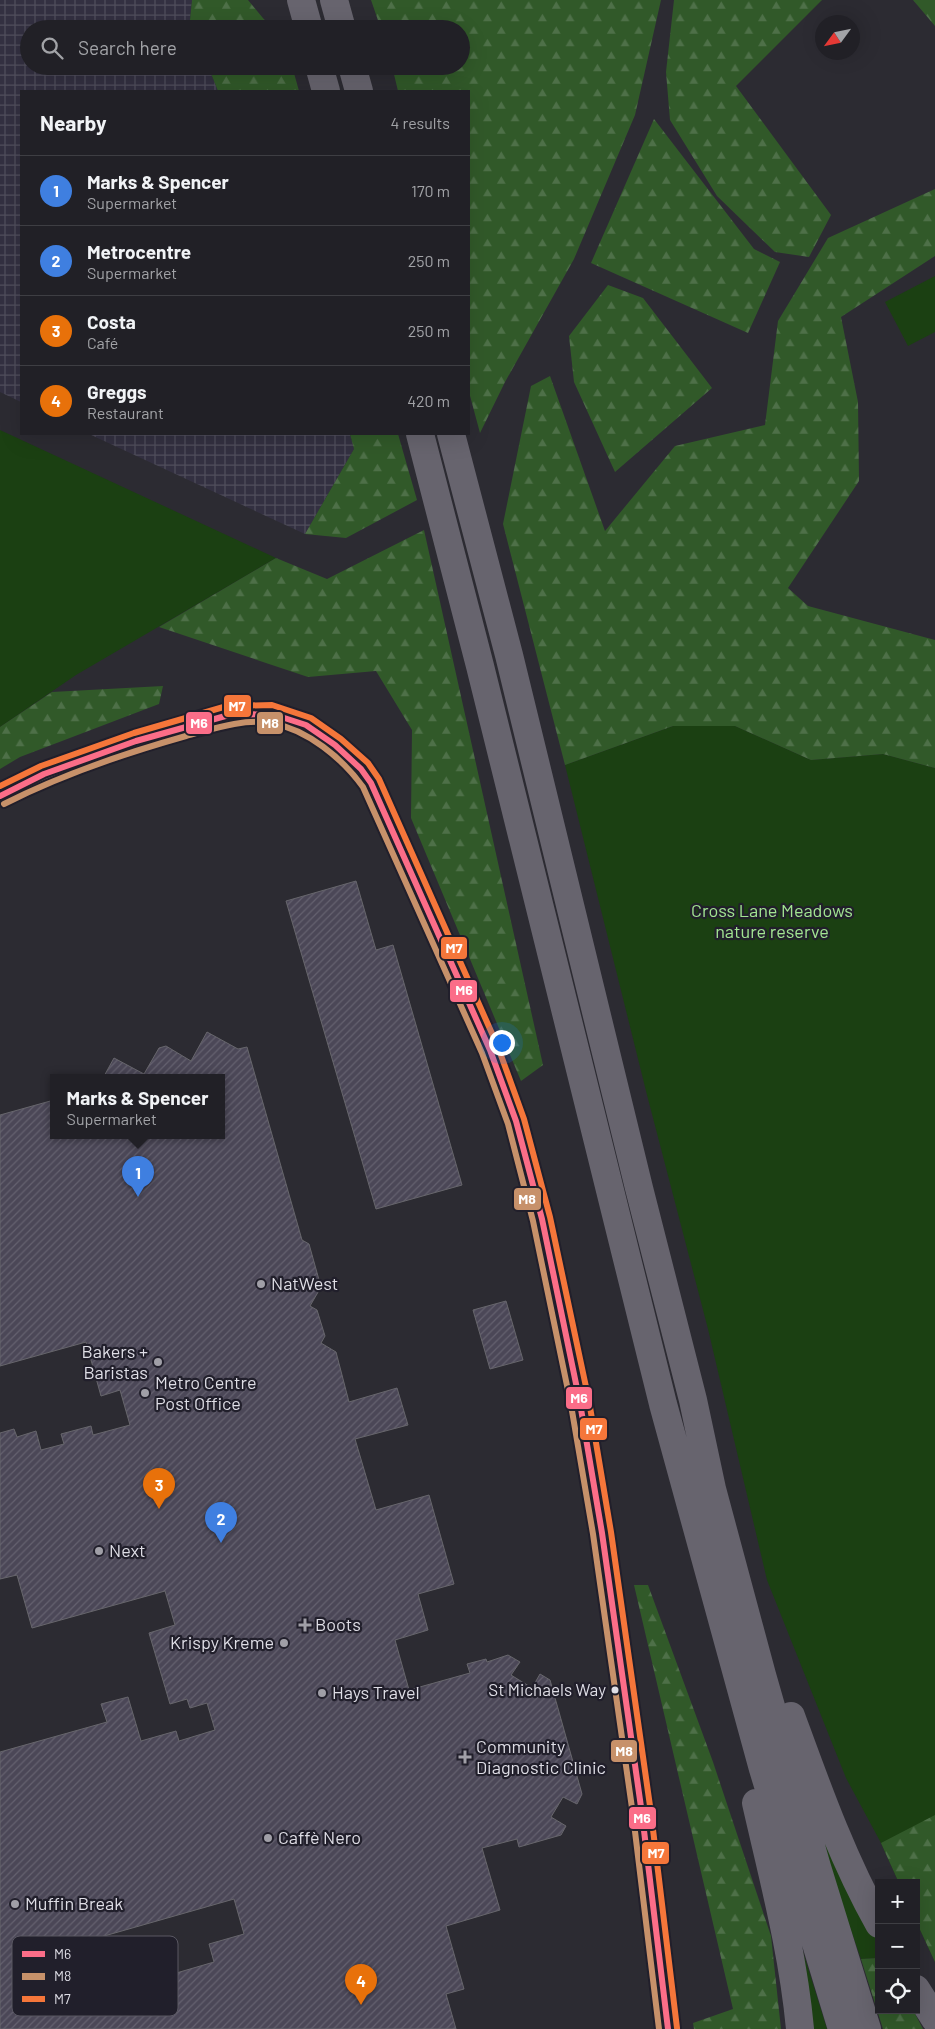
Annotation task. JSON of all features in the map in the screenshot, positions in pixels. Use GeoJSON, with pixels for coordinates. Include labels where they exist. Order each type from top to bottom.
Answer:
{"type":"FeatureCollection","features":[{"type":"Feature","properties":{"kind":"highway"},"geometry":{"type":"LineString","coordinates":[[301,0],[307,20]]}},
{"type":"Feature","properties":{"kind":"highway"},"geometry":{"type":"LineString","coordinates":[[334,0],[340,20]]}},
{"type":"Feature","properties":{"kind":"highway"},"geometry":{"type":"LineString","coordinates":[[322,75],[326,90]]}},
{"type":"Feature","properties":{"kind":"highway"},"geometry":{"type":"LineString","coordinates":[[355,75],[359,90]]}},
{"type":"Feature","properties":{"kind":"highway"},"geometry":{"type":"LineString","coordinates":[[420,435],[480,666],[622,1241],[684,1482],[763,1770],[842,2029]]}},
{"type":"Feature","properties":{"kind":"highway"},"geometry":{"type":"LineString","coordinates":[[451,435],[509,655],[639,1188],[693,1400],[712,1489],[762,1675],[867,2029]]}},
{"type":"Feature","properties":{"kind":"highway"},"geometry":{"type":"LineString","coordinates":[[693,1400],[730,1492],[770,1647],[791,1714],[824,1806],[845,1857],[875,1916]]}},
{"type":"Feature","properties":{"kind":"highway"},"geometry":{"type":"LineString","coordinates":[[684,1482],[714,1634],[785,1932],[796,1990],[800,2029]]}},
{"type":"Feature","properties":{"kind":"highway"},"geometry":{"type":"LineString","coordinates":[[920,1996],[935,2020]]}},
{"type":"Feature","properties":{"kind":"street"},"geometry":{"type":"LineString","coordinates":[[0,796],[44,774],[136,741],[228,715],[272,714],[306,725],[335,745],[361,769],[371,783],[490,1050],[516,1121],[542,1219],[583,1420],[600,1524],[642,1814],[668,2029]]}},
{"type":"Feature","properties":{"kind":"shaded area"},"geometry":{"type":"Polygon","coordinates":[[[0,0],[192,0],[190,20],[20,20],[20,75],[212,75],[218,90],[20,90],[20,402],[0,392],[0,0]]]}},
{"type":"Feature","properties":{"kind":"shaded area"},"geometry":{"type":"Polygon","coordinates":[[[91,435],[350,435],[354,449],[305,534],[91,435]]]}},
{"type":"Feature","properties":{"kind":"green space"},"geometry":{"type":"Polygon","coordinates":[[[192,0],[248,0],[265,20],[190,20],[192,0]]]}},
{"type":"Feature","properties":{"kind":"green space"},"geometry":{"type":"Polygon","coordinates":[[[371,0],[661,0],[635,115],[574,259],[505,382],[480,433],[470,396],[470,90],[398,90],[394,75],[470,75],[470,20],[378,20],[371,0]]]}},
{"type":"Feature","properties":{"kind":"green space"},"geometry":{"type":"Polygon","coordinates":[[[674,0],[822,0],[736,86],[831,215],[809,257],[775,252],[717,196],[670,120],[666,72],[674,0]]]}},
{"type":"Feature","properties":{"kind":"green space"},"geometry":{"type":"Polygon","coordinates":[[[913,0],[935,0],[935,26],[913,0]]]}},
{"type":"Feature","properties":{"kind":"green space"},"geometry":{"type":"Polygon","coordinates":[[[212,75],[295,75],[299,90],[218,90],[212,75]]]}},
{"type":"Feature","properties":{"kind":"green space"},"geometry":{"type":"Polygon","coordinates":[[[654,119],[754,249],[780,262],[748,333],[591,263],[654,119]]]}},
{"type":"Feature","properties":{"kind":"green space"},"geometry":{"type":"Polygon","coordinates":[[[935,189],[935,256],[841,317],[858,402],[859,481],[788,588],[808,606],[935,640],[935,768],[883,754],[811,760],[735,726],[673,726],[565,765],[503,524],[531,386],[550,376],[605,531],[675,446],[765,425],[778,321],[828,238],[935,189]]]}},
{"type":"Feature","properties":{"kind":"green space"},"geometry":{"type":"Polygon","coordinates":[[[935,276],[935,332],[908,346],[885,302],[935,276]]]}},
{"type":"Feature","properties":{"kind":"green space"},"geometry":{"type":"Polygon","coordinates":[[[608,285],[643,298],[712,388],[615,472],[574,382],[569,336],[608,285]]]}},
{"type":"Feature","properties":{"kind":"green space"},"geometry":{"type":"Polygon","coordinates":[[[0,430],[276,558],[76,675],[0,727],[0,430]]]}},
{"type":"Feature","properties":{"kind":"green space"},"geometry":{"type":"Polygon","coordinates":[[[350,435],[398,435],[417,500],[346,538],[305,534],[354,449],[350,435]]]}},
{"type":"Feature","properties":{"kind":"green space"},"geometry":{"type":"Polygon","coordinates":[[[424,530],[543,1065],[521,1081],[411,818],[412,730],[376,671],[308,677],[159,627],[276,558],[327,579],[424,530]]]}},
{"type":"Feature","properties":{"kind":"green space"},"geometry":{"type":"Polygon","coordinates":[[[163,686],[159,704],[20,757],[0,769],[0,727],[52,692],[163,686]]]}},
{"type":"Feature","properties":{"kind":"green space","name":"Cross Lane Meadows nature reserve"},"geometry":{"type":"Polygon","coordinates":[[[673,726],[735,726],[811,760],[883,754],[935,768],[935,1962],[920,1930],[920,1879],[897,1879],[881,1843],[846,1778],[767,1580],[708,1329],[647,1095],[565,765],[673,726]]]}},
{"type":"Feature","properties":{"kind":"green space"},"geometry":{"type":"Polygon","coordinates":[[[634,1585],[648,1585],[713,1762],[771,1936],[781,2029],[694,2029],[693,2023],[733,2009],[634,1585]]]}},
{"type":"Feature","properties":{"kind":"green space"},"geometry":{"type":"Polygon","coordinates":[[[810,1812],[818,1812],[875,1936],[875,1958],[861,1959],[810,1812]]]}},
{"type":"Feature","properties":{"kind":"green space"},"geometry":{"type":"Polygon","coordinates":[[[935,1815],[935,1962],[920,1930],[920,1879],[897,1879],[881,1843],[935,1815]]]}},
{"type":"Feature","properties":{"kind":"green space"},"geometry":{"type":"Polygon","coordinates":[[[797,1933],[827,2029],[809,2029],[797,1933]]]}},
{"type":"Feature","properties":{"kind":"green space"},"geometry":{"type":"Polygon","coordinates":[[[875,1958],[875,2004],[861,1959],[875,1958]]]}},
{"type":"Feature","properties":{"kind":"green space"},"geometry":{"type":"Polygon","coordinates":[[[878,2014],[915,2014],[923,2029],[883,2029],[878,2014]]]}},
{"type":"Feature","properties":{"kind":"building"},"geometry":{"type":"Polygon","coordinates":[[[356,881],[376,950],[393,945],[462,1185],[376,1209],[286,901],[356,881]]]}},
{"type":"Feature","properties":{"kind":"building"},"geometry":{"type":"Polygon","coordinates":[[[207,1032],[238,1049],[247,1047],[302,1240],[309,1244],[321,1287],[310,1306],[317,1310],[325,1336],[321,1343],[336,1352],[349,1402],[397,1388],[408,1425],[355,1439],[376,1510],[429,1495],[454,1584],[418,1594],[428,1630],[395,1640],[409,1690],[470,1673],[467,1664],[486,1659],[487,1662],[508,1655],[520,1662],[511,1675],[532,1688],[540,1674],[550,1680],[582,1794],[577,1804],[563,1797],[551,1817],[566,1826],[561,1835],[519,1847],[517,1839],[482,1848],[500,1910],[446,1926],[464,1989],[446,1994],[456,2029],[0,2029],[0,1752],[107,1722],[101,1704],[128,1697],[141,1741],[176,1731],[179,1741],[215,1730],[207,1703],[190,1708],[187,1699],[170,1704],[149,1633],[175,1625],[165,1591],[32,1628],[17,1575],[0,1579],[0,1433],[14,1429],[17,1437],[36,1431],[41,1450],[64,1444],[61,1434],[91,1426],[93,1435],[130,1425],[120,1390],[101,1396],[86,1342],[0,1366],[0,1115],[50,1101],[50,1139],[225,1139],[225,1074],[144,1074],[159,1048],[166,1046],[191,1061],[207,1032]]]}},
{"type":"Feature","properties":{"kind":"building"},"geometry":{"type":"Polygon","coordinates":[[[114,1058],[144,1074],[105,1074],[114,1058]]]}},
{"type":"Feature","properties":{"kind":"building"},"geometry":{"type":"Polygon","coordinates":[[[506,1301],[523,1360],[490,1369],[473,1310],[506,1301]]]}},
{"type":"Feature","properties":{"kind":"transit line","name":"M7"},"geometry":{"type":"LineString","coordinates":[[0,786],[41,766],[134,733],[227,706],[272,705],[311,718],[341,739],[368,763],[379,779],[498,1047],[524,1119],[550,1217],[589,1401],[611,1532],[651,1813],[677,2028]]}},
{"type":"Feature","properties":{"kind":"transit line","name":"M6"},"geometry":{"type":"LineString","coordinates":[[0,796],[44,774],[136,741],[229,715],[272,714],[306,725],[335,745],[361,769],[371,783],[490,1050],[516,1121],[542,1219],[580,1403],[602,1533],[642,1814],[668,2029]]}},
{"type":"Feature","properties":{"kind":"transit line","name":"M8"},"geometry":{"type":"LineString","coordinates":[[4,804],[48,783],[116,758],[207,730],[251,722],[272,723],[298,732],[311,739],[345,766],[363,787],[482,1053],[508,1124],[533,1221],[571,1405],[593,1534],[633,1815],[659,2029]]}},
{"type":"Feature","properties":{"kind":"place","name":"Marks & Spencer"},"geometry":{"type":"Point","coordinates":[138,1197]}},
{"type":"Feature","properties":{"kind":"place","name":"NatWest"},"geometry":{"type":"Point","coordinates":[261,1284]}},
{"type":"Feature","properties":{"kind":"place","name":"Bakers + Baristas"},"geometry":{"type":"Point","coordinates":[158,1362]}},
{"type":"Feature","properties":{"kind":"place","name":"Metro Centre Post Office"},"geometry":{"type":"Point","coordinates":[145,1393]}},
{"type":"Feature","properties":{"kind":"place","name":"Costa"},"geometry":{"type":"Point","coordinates":[159,1509]}},
{"type":"Feature","properties":{"kind":"place","name":"Metrocentre"},"geometry":{"type":"Point","coordinates":[221,1543]}},
{"type":"Feature","properties":{"kind":"place","name":"Next"},"geometry":{"type":"Point","coordinates":[99,1551]}},
{"type":"Feature","properties":{"kind":"place","name":"Boots"},"geometry":{"type":"Point","coordinates":[305,1625]}},
{"type":"Feature","properties":{"kind":"place","name":"Krispy Kreme"},"geometry":{"type":"Point","coordinates":[284,1643]}},
{"type":"Feature","properties":{"kind":"place","name":"St Michaels Way"},"geometry":{"type":"Point","coordinates":[615,1690]}},
{"type":"Feature","properties":{"kind":"place","name":"Hays Travel"},"geometry":{"type":"Point","coordinates":[322,1693]}},
{"type":"Feature","properties":{"kind":"place","name":"Community Diagnostic Clinic"},"geometry":{"type":"Point","coordinates":[465,1757]}},
{"type":"Feature","properties":{"kind":"place","name":"Caffè Nero"},"geometry":{"type":"Point","coordinates":[268,1838]}},
{"type":"Feature","properties":{"kind":"place","name":"Muffin Break"},"geometry":{"type":"Point","coordinates":[15,1904]}},
{"type":"Feature","properties":{"kind":"place","name":"Greggs"},"geometry":{"type":"Point","coordinates":[361,2005]}}]}
